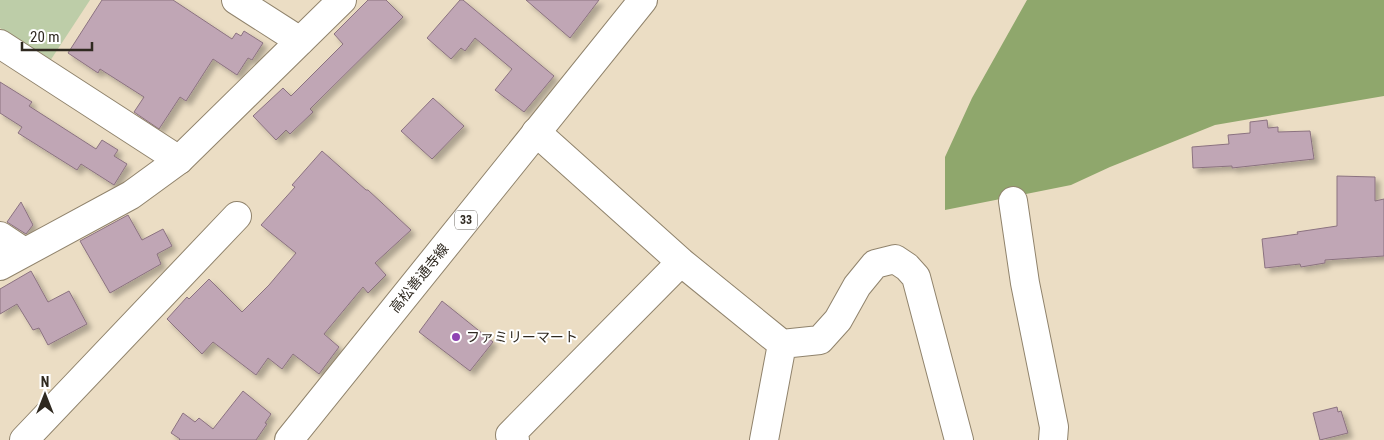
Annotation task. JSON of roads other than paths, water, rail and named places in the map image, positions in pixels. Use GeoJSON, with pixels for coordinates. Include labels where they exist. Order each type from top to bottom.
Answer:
{"type":"FeatureCollection","features":[{"type":"Feature","properties":{"kind":"street"},"geometry":{"type":"LineString","coordinates":[[236,0],[300,41]]}},
{"type":"Feature","properties":{"kind":"street"},"geometry":{"type":"LineString","coordinates":[[0,266],[131,195],[178,160],[342,0]]}},
{"type":"Feature","properties":{"kind":"street","name":"高松善通寺線"},"geometry":{"type":"LineString","coordinates":[[290,440],[643,0]]}},
{"type":"Feature","properties":{"kind":"street"},"geometry":{"type":"LineString","coordinates":[[0,44],[178,160]]}},
{"type":"Feature","properties":{"kind":"street"},"geometry":{"type":"LineString","coordinates":[[536,132],[681,262],[782,344],[820,340],[838,320],[857,286],[875,264],[895,259],[907,267],[916,278],[960,440]]}},
{"type":"Feature","properties":{"kind":"street"},"geometry":{"type":"LineString","coordinates":[[1013,201],[1025,283],[1054,427],[1053,440]]}},
{"type":"Feature","properties":{"kind":"street"},"geometry":{"type":"LineString","coordinates":[[24,440],[237,216]]}},
{"type":"Feature","properties":{"kind":"street"},"geometry":{"type":"LineString","coordinates":[[0,236],[24,252]]}},
{"type":"Feature","properties":{"kind":"street"},"geometry":{"type":"LineString","coordinates":[[515,440],[510,435],[681,262]]}},
{"type":"Feature","properties":{"kind":"street"},"geometry":{"type":"LineString","coordinates":[[764,440],[782,344]]}},
{"type":"Feature","properties":{"kind":"place","name":"ファミリーマート"},"geometry":{"type":"Point","coordinates":[456,337]}}]}
